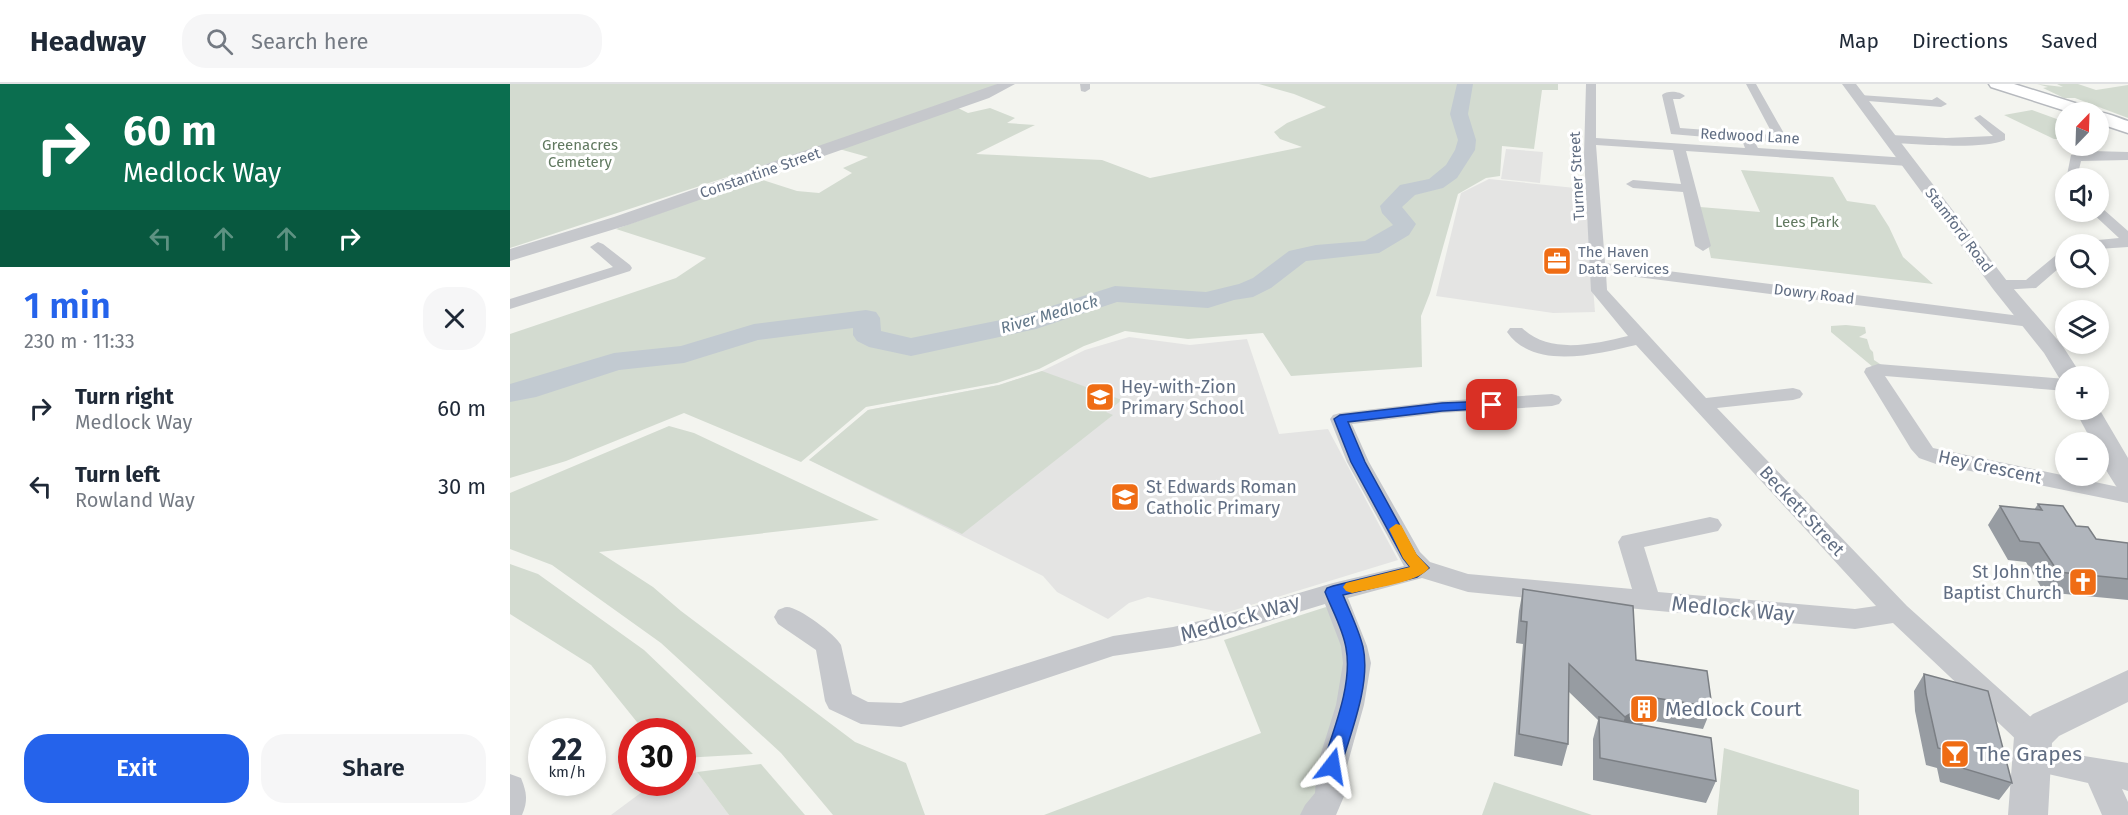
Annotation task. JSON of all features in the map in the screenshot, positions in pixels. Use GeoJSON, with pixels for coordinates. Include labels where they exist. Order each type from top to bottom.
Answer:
{"type":"FeatureCollection","features":[{"type":"Feature","properties":{"kind":"main road"},"geometry":{"type":"LineString","coordinates":[[1997,84],[2055,102]]}},
{"type":"Feature","properties":{"kind":"main road"},"geometry":{"type":"LineString","coordinates":[[2109,121],[2128,127]]}},
{"type":"Feature","properties":{"kind":"street","name":"Constantine Street"},"geometry":{"type":"LineString","coordinates":[[510,255],[621,221],[984,95],[1008,84]]}},
{"type":"Feature","properties":{"kind":"street","name":"Turner Street"},"geometry":{"type":"LineString","coordinates":[[1591,84],[1590,141],[1597,267]]}},
{"type":"Feature","properties":{"kind":"street"},"geometry":{"type":"LineString","coordinates":[[1680,96],[1667,95],[1675,131],[1780,139],[1751,84]]}},
{"type":"Feature","properties":{"kind":"street"},"geometry":{"type":"LineString","coordinates":[[1854,91],[1941,104],[1937,100]]}},
{"type":"Feature","properties":{"kind":"street","name":"Stamford Road"},"geometry":{"type":"LineString","coordinates":[[1854,91],[2000,285],[2054,350],[2064,366]]}},
{"type":"Feature","properties":{"kind":"street"},"geometry":{"type":"LineString","coordinates":[[1891,139],[1946,142],[2001,137],[1980,118]]}},
{"type":"Feature","properties":{"kind":"street"},"geometry":{"type":"LineString","coordinates":[[1746,137],[1754,153]]}},
{"type":"Feature","properties":{"kind":"street","name":"Redwood Lane"},"geometry":{"type":"LineString","coordinates":[[1590,141],[1908,162]]}},
{"type":"Feature","properties":{"kind":"street"},"geometry":{"type":"LineString","coordinates":[[1679,148],[1703,246]]}},
{"type":"Feature","properties":{"kind":"street"},"geometry":{"type":"LineString","coordinates":[[2073,168],[2075,158],[2092,154],[2128,156]]}},
{"type":"Feature","properties":{"kind":"street"},"geometry":{"type":"LineString","coordinates":[[1633,184],[1690,189]]}},
{"type":"Feature","properties":{"kind":"street"},"geometry":{"type":"LineString","coordinates":[[2108,222],[2128,241]]}},
{"type":"Feature","properties":{"kind":"street"},"geometry":{"type":"LineString","coordinates":[[2109,244],[2128,241]]}},
{"type":"Feature","properties":{"kind":"street"},"geometry":{"type":"LineString","coordinates":[[510,304],[624,268],[598,247]]}},
{"type":"Feature","properties":{"kind":"street"},"geometry":{"type":"LineString","coordinates":[[2000,285],[2030,285],[2055,263]]}},
{"type":"Feature","properties":{"kind":"street","name":"Dowry Road"},"geometry":{"type":"LineString","coordinates":[[1597,267],[2030,322]]}},
{"type":"Feature","properties":{"kind":"street","name":"Beckett Street"},"geometry":{"type":"LineString","coordinates":[[1597,267],[1599,291],[1640,339],[1898,613],[2033,737]]}},
{"type":"Feature","properties":{"kind":"street"},"geometry":{"type":"LineString","coordinates":[[1516,332],[1524,341],[1553,350],[1602,348],[1640,339]]}},
{"type":"Feature","properties":{"kind":"street","name":"Hey Crescent"},"geometry":{"type":"LineString","coordinates":[[2055,384],[1878,370],[1873,372],[1918,444],[1930,455],[2127,482]]}},
{"type":"Feature","properties":{"kind":"street"},"geometry":{"type":"LineString","coordinates":[[1701,404],[1793,394]]}},
{"type":"Feature","properties":{"kind":"street"},"geometry":{"type":"LineString","coordinates":[[1421,568],[1410,558],[1358,462],[1340,419],[1442,407],[1552,400]]}},
{"type":"Feature","properties":{"kind":"street"},"geometry":{"type":"LineString","coordinates":[[2093,420],[2127,482]]}},
{"type":"Feature","properties":{"kind":"street"},"geometry":{"type":"LineString","coordinates":[[1648,600],[1630,542],[1710,525]]}},
{"type":"Feature","properties":{"kind":"street","name":"Medlock Way"},"geometry":{"type":"LineString","coordinates":[[787,616],[828,645],[839,701],[854,712],[901,715],[1113,646],[1217,627],[1333,592],[1411,573],[1421,568],[1446,579],[1468,583],[1648,600],[1855,619],[1898,613]]}},
{"type":"Feature","properties":{"kind":"street"},"geometry":{"type":"LineString","coordinates":[[1316,815],[1323,809],[1330,794],[1332,766],[1350,705],[1357,663],[1354,646],[1333,592]]}},
{"type":"Feature","properties":{"kind":"street"},"geometry":{"type":"LineString","coordinates":[[2028,815],[2033,737],[2046,725],[2128,685]]}},
{"type":"Feature","properties":{"kind":"street"},"geometry":{"type":"LineString","coordinates":[[2059,765],[2114,775],[2118,815]]}},
{"type":"Feature","properties":{"kind":"street"},"geometry":{"type":"LineString","coordinates":[[510,788],[512,799],[510,806]]}},
{"type":"Feature","properties":{"kind":"shaded area"},"geometry":{"type":"Polygon","coordinates":[[[1506,149],[1543,152],[1540,183],[1501,179],[1506,149]]]}},
{"type":"Feature","properties":{"kind":"shaded area"},"geometry":{"type":"Polygon","coordinates":[[[1489,179],[1585,189],[1595,312],[1553,313],[1436,296],[1461,193],[1489,179]]]}},
{"type":"Feature","properties":{"kind":"shaded area","name":"St Edwards Roman Catholic Primary"},"geometry":{"type":"Polygon","coordinates":[[[1129,337],[1190,345],[1247,339],[1279,434],[1328,429],[1398,560],[1225,613],[1148,597],[1129,603],[1108,619],[1057,592],[1043,576],[809,460],[868,410],[999,385],[1042,371],[1085,350],[1129,337]]]}},
{"type":"Feature","properties":{"kind":"shaded area"},"geometry":{"type":"Polygon","coordinates":[[[696,772],[729,815],[611,815],[637,796],[696,796],[696,772]]]}},
{"type":"Feature","properties":{"kind":"green space","name":"Greenacres Cemetery"},"geometry":{"type":"Polygon","coordinates":[[[510,84],[998,84],[944,106],[510,248],[510,84]]]}},
{"type":"Feature","properties":{"kind":"green space"},"geometry":{"type":"Polygon","coordinates":[[[1259,84],[1558,84],[1558,90],[1542,90],[1534,149],[1502,146],[1500,176],[1486,178],[1458,194],[1430,293],[1421,316],[1422,367],[1291,376],[1263,333],[1188,339],[1125,331],[1084,346],[1039,369],[997,383],[866,407],[801,462],[684,413],[566,461],[510,478],[510,334],[676,278],[706,258],[616,229],[757,178],[797,191],[819,193],[852,173],[843,168],[868,157],[839,149],[958,108],[968,113],[990,108],[1015,118],[1007,123],[1035,125],[976,154],[1102,160],[1150,178],[1302,147],[1280,139],[1274,132],[1287,123],[1326,107],[1294,94],[1259,84]]]}},
{"type":"Feature","properties":{"kind":"green space"},"geometry":{"type":"Polygon","coordinates":[[[2037,84],[2063,87],[2057,84],[2078,84],[2096,90],[2128,85],[2128,118],[2109,111],[2109,102],[2086,102],[2075,98],[2064,98],[2043,88],[2048,87],[2037,84]]]}},
{"type":"Feature","properties":{"kind":"green space"},"geometry":{"type":"Polygon","coordinates":[[[2032,110],[2055,118],[2055,139],[2054,139],[2004,115],[2032,110]]]}},
{"type":"Feature","properties":{"kind":"green space","name":"Lees Park"},"geometry":{"type":"Polygon","coordinates":[[[1741,170],[1833,177],[1847,201],[1875,205],[1889,227],[1903,257],[1933,284],[1711,258],[1700,207],[1760,212],[1741,170]]]}},
{"type":"Feature","properties":{"kind":"green space"},"geometry":{"type":"Polygon","coordinates":[[[1831,326],[1865,327],[1866,333],[1859,337],[1867,339],[1874,360],[1886,368],[1873,367],[1831,332],[1831,326]]]}},
{"type":"Feature","properties":{"kind":"green space"},"geometry":{"type":"Polygon","coordinates":[[[1042,371],[1122,400],[1106,412],[1113,415],[962,534],[809,460],[868,410],[999,385],[1042,371]]]}},
{"type":"Feature","properties":{"kind":"green space"},"geometry":{"type":"Polygon","coordinates":[[[669,426],[694,433],[879,520],[599,552],[653,587],[681,611],[855,742],[906,763],[925,815],[833,815],[781,753],[661,643],[552,565],[510,549],[510,493],[669,426]]]}},
{"type":"Feature","properties":{"kind":"green space"},"geometry":{"type":"Polygon","coordinates":[[[510,564],[538,574],[644,650],[753,754],[696,757],[696,718],[634,718],[591,665],[510,614],[510,564]]]}},
{"type":"Feature","properties":{"kind":"green space"},"geometry":{"type":"Polygon","coordinates":[[[1326,607],[1336,614],[1348,651],[1325,775],[1310,812],[1302,815],[1044,815],[1261,733],[1224,640],[1326,607]]]}},
{"type":"Feature","properties":{"kind":"green space"},"geometry":{"type":"Polygon","coordinates":[[[1724,748],[1859,790],[1859,815],[1717,815],[1724,748]]]}},
{"type":"Feature","properties":{"kind":"green space"},"geometry":{"type":"Polygon","coordinates":[[[761,764],[805,815],[729,815],[697,772],[761,764]]]}},
{"type":"Feature","properties":{"kind":"green space"},"geometry":{"type":"Polygon","coordinates":[[[1494,782],[1592,815],[1482,815],[1494,782]]]}},
{"type":"Feature","properties":{"kind":"building"},"geometry":{"type":"Polygon","coordinates":[[[2038,504],[2063,506],[2076,526],[2088,527],[2096,539],[2128,543],[2128,579],[2058,572],[2039,543],[2020,541],[2000,506],[2042,510],[2038,504]]]}},
{"type":"Feature","properties":{"kind":"building"},"geometry":{"type":"Polygon","coordinates":[[[1523,589],[1633,606],[1636,660],[1707,671],[1712,707],[1656,698],[1625,717],[1569,664],[1568,744],[1519,734],[1527,622],[1521,621],[1523,589]]]}},
{"type":"Feature","properties":{"kind":"building"},"geometry":{"type":"Polygon","coordinates":[[[1924,674],[1988,691],[2012,783],[1952,765],[1949,751],[1938,748],[1924,674]]]}},
{"type":"Feature","properties":{"kind":"building"},"geometry":{"type":"Polygon","coordinates":[[[1599,717],[1711,738],[1716,781],[1600,758],[1599,717]]]}},
{"type":"Feature","properties":{"kind":"waterway","name":"River Medlock"},"geometry":{"type":"LineString","coordinates":[[510,393],[525,391],[565,376],[579,375],[614,362],[684,354],[754,332],[866,318],[867,335],[879,341],[911,347],[1026,323],[1115,294],[1208,300],[1232,292],[1244,292],[1262,283],[1298,256],[1316,252],[1371,248],[1401,230],[1405,224],[1393,213],[1391,206],[1408,190],[1436,184],[1450,174],[1465,150],[1467,140],[1459,114],[1465,84]]}},
{"type":"Feature","properties":{"kind":"slow traffic"},"geometry":{"type":"LineString","coordinates":[[1352,587],[1411,573],[1421,568],[1410,558],[1396,529]]}},
{"type":"Feature","properties":{"kind":"place","name":"The Haven Data Services"},"geometry":{"type":"Point","coordinates":[1557,261]}},
{"type":"Feature","properties":{"kind":"place","name":"Hey-with-Zion Primary School"},"geometry":{"type":"Point","coordinates":[1100,397]}},
{"type":"Feature","properties":{"kind":"place","name":"St Edwards Roman Catholic Primary"},"geometry":{"type":"Point","coordinates":[1125,497]}},
{"type":"Feature","properties":{"kind":"place","name":"St John the Baptist Church"},"geometry":{"type":"Point","coordinates":[2083,582]}},
{"type":"Feature","properties":{"kind":"place","name":"Medlock Court"},"geometry":{"type":"Point","coordinates":[1644,709]}},
{"type":"Feature","properties":{"kind":"place","name":"The Grapes"},"geometry":{"type":"Point","coordinates":[1955,754]}},
{"type":"Feature","properties":{"kind":"route"},"geometry":{"type":"LineString","coordinates":[[1332,766],[1341,729],[1350,705],[1357,663],[1347,623],[1333,592],[1411,573],[1421,568],[1410,558],[1397,530],[1358,462],[1340,419],[1442,407],[1492,405]]}}]}
